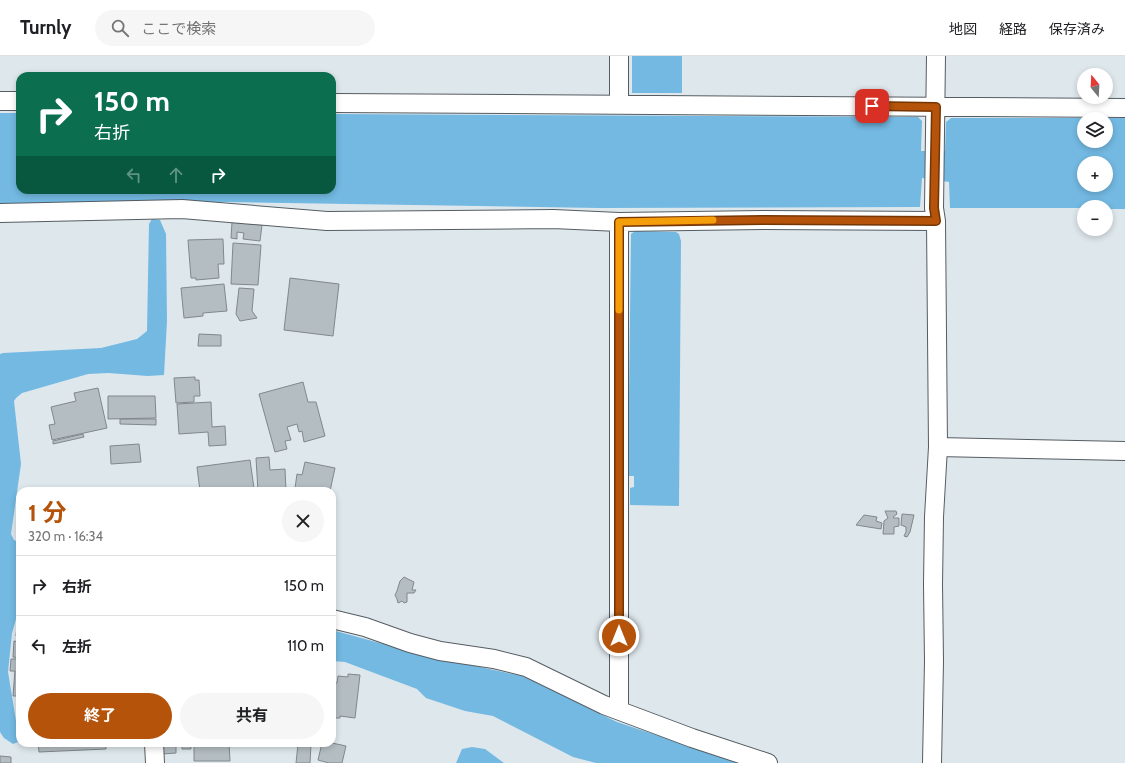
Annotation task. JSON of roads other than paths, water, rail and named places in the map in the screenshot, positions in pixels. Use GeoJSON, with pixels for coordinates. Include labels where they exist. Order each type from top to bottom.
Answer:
{"type":"FeatureCollection","features":[{"type":"Feature","properties":{"kind":"street"},"geometry":{"type":"LineString","coordinates":[[619,56],[619,105]]}},
{"type":"Feature","properties":{"kind":"street"},"geometry":{"type":"LineString","coordinates":[[932,763],[934,661],[933,584],[938,447],[935,214],[936,56]]}},
{"type":"Feature","properties":{"kind":"street"},"geometry":{"type":"LineString","coordinates":[[0,101],[16,101]]}},
{"type":"Feature","properties":{"kind":"street"},"geometry":{"type":"LineString","coordinates":[[336,104],[619,105],[936,112],[1125,108]]}},
{"type":"Feature","properties":{"kind":"street"},"geometry":{"type":"LineString","coordinates":[[0,213],[182,209],[327,221],[553,219],[619,222],[763,220],[935,214]]}},
{"type":"Feature","properties":{"kind":"street"},"geometry":{"type":"LineString","coordinates":[[619,222],[619,710]]}},
{"type":"Feature","properties":{"kind":"street"},"geometry":{"type":"LineString","coordinates":[[938,447],[1125,450]]}},
{"type":"Feature","properties":{"kind":"street"},"geometry":{"type":"LineString","coordinates":[[336,620],[365,627],[410,643],[440,651],[494,659],[526,667],[604,705],[692,738],[768,763]]}},
{"type":"Feature","properties":{"kind":"street"},"geometry":{"type":"LineString","coordinates":[[154,747],[155,763]]}},
{"type":"Feature","properties":{"kind":"water"},"geometry":{"type":"Polygon","coordinates":[[[632,56],[682,56],[682,93],[632,93],[632,56]]]}},
{"type":"Feature","properties":{"kind":"water"},"geometry":{"type":"Polygon","coordinates":[[[0,113],[16,113],[16,194],[336,194],[336,114],[918,117],[922,121],[921,151],[945,151],[946,122],[951,118],[1077,118],[1077,148],[1113,148],[1113,118],[1125,118],[1125,209],[1113,209],[1113,200],[1077,200],[1077,208],[950,208],[949,182],[922,178],[920,207],[599,208],[155,201],[0,204],[0,113]]]}},
{"type":"Feature","properties":{"kind":"water"},"geometry":{"type":"Polygon","coordinates":[[[152,219],[160,220],[166,234],[167,321],[164,375],[148,376],[108,373],[88,374],[22,393],[14,401],[21,464],[18,487],[16,487],[16,499],[11,534],[16,541],[16,619],[12,633],[8,672],[16,721],[16,743],[13,744],[4,738],[0,732],[0,354],[101,348],[137,339],[147,331],[149,224],[152,219]]]}},
{"type":"Feature","properties":{"kind":"water"},"geometry":{"type":"Polygon","coordinates":[[[635,231],[676,232],[679,234],[681,241],[679,506],[630,505],[630,488],[634,487],[634,476],[628,476],[631,234],[635,231]]]}},
{"type":"Feature","properties":{"kind":"water"},"geometry":{"type":"Polygon","coordinates":[[[336,631],[420,654],[522,676],[617,722],[740,763],[596,763],[573,757],[493,716],[465,711],[426,698],[417,689],[345,662],[336,661],[336,631]]]}},
{"type":"Feature","properties":{"kind":"water"},"geometry":{"type":"Polygon","coordinates":[[[472,747],[485,749],[504,763],[456,763],[462,749],[472,747]]]}}]}
